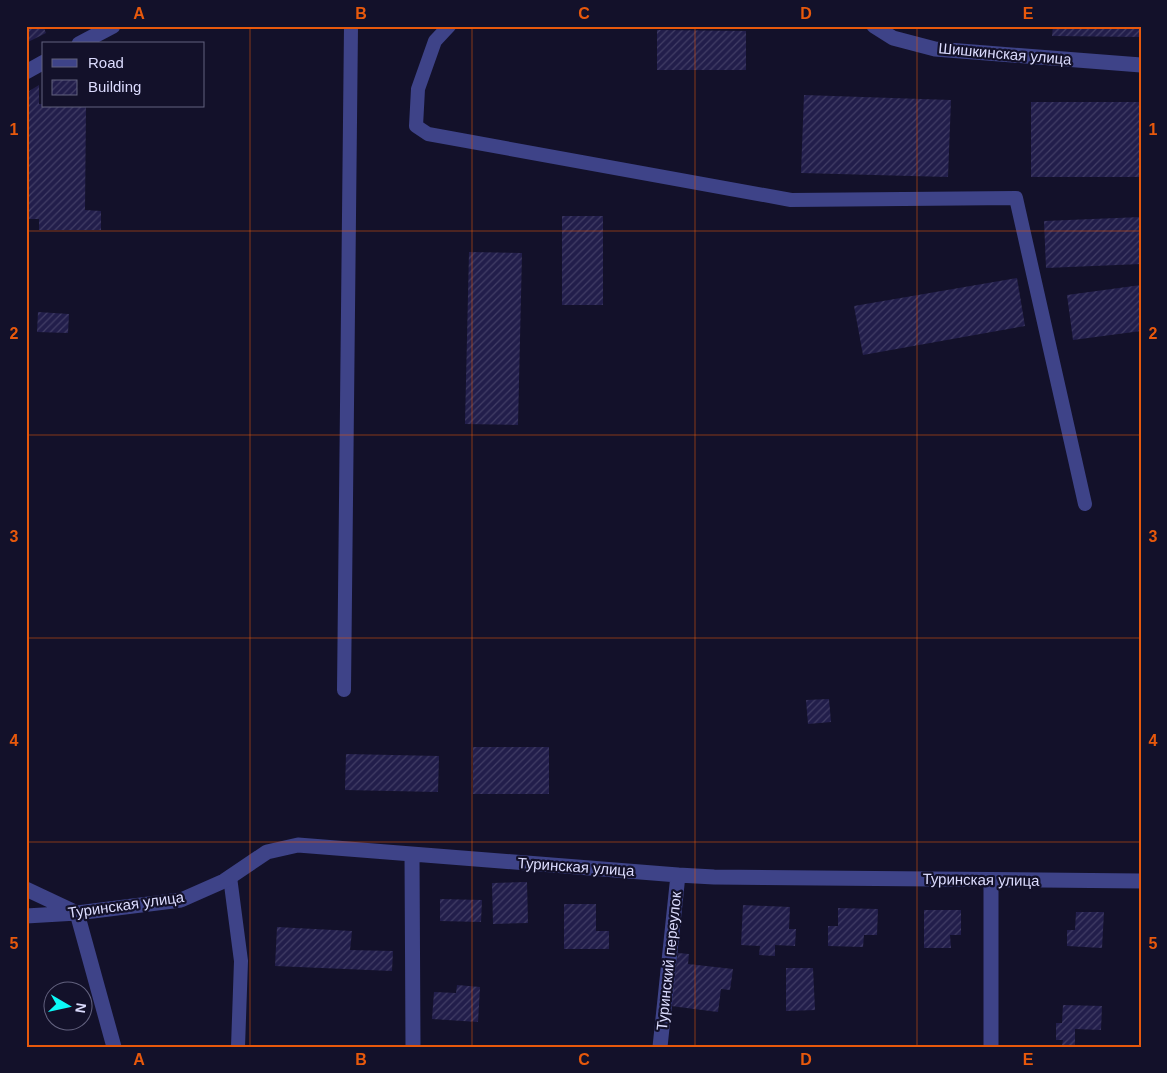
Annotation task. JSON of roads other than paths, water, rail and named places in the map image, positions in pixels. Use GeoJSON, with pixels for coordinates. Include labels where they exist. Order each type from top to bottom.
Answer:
{"type":"FeatureCollection","features":[{"type":"Feature","properties":{"kind":"street"},"geometry":{"type":"LineString","coordinates":[[83,42],[113,26]]}},
{"type":"Feature","properties":{"kind":"street","name":"Шишкинская улица"},"geometry":{"type":"LineString","coordinates":[[874,26],[892,38],[935,49],[1141,65]]}},
{"type":"Feature","properties":{"kind":"street"},"geometry":{"type":"LineString","coordinates":[[26,72],[42,63]]}},
{"type":"Feature","properties":{"kind":"street","name":"Туринская улица"},"geometry":{"type":"LineString","coordinates":[[26,916],[77,913],[181,900],[224,881],[267,852],[298,845],[714,877],[1141,881]]}},
{"type":"Feature","properties":{"kind":"street"},"geometry":{"type":"LineString","coordinates":[[412,854],[414,1047]]}},
{"type":"Feature","properties":{"kind":"street","name":"Туринский переулок"},"geometry":{"type":"LineString","coordinates":[[660,1047],[678,875]]}},
{"type":"Feature","properties":{"kind":"street"},"geometry":{"type":"LineString","coordinates":[[991,880],[992,1047]]}},
{"type":"Feature","properties":{"kind":"street"},"geometry":{"type":"LineString","coordinates":[[26,889],[77,913],[114,1047]]}},
{"type":"Feature","properties":{"kind":"lane"},"geometry":{"type":"LineString","coordinates":[[344,690],[351,26]]}},
{"type":"Feature","properties":{"kind":"lane"},"geometry":{"type":"LineString","coordinates":[[449,26],[435,41],[418,89],[416,126],[428,134],[791,200],[1016,198],[1085,504]]}},
{"type":"Feature","properties":{"kind":"lane"},"geometry":{"type":"LineString","coordinates":[[230,877],[241,961],[238,1047]]}}]}
